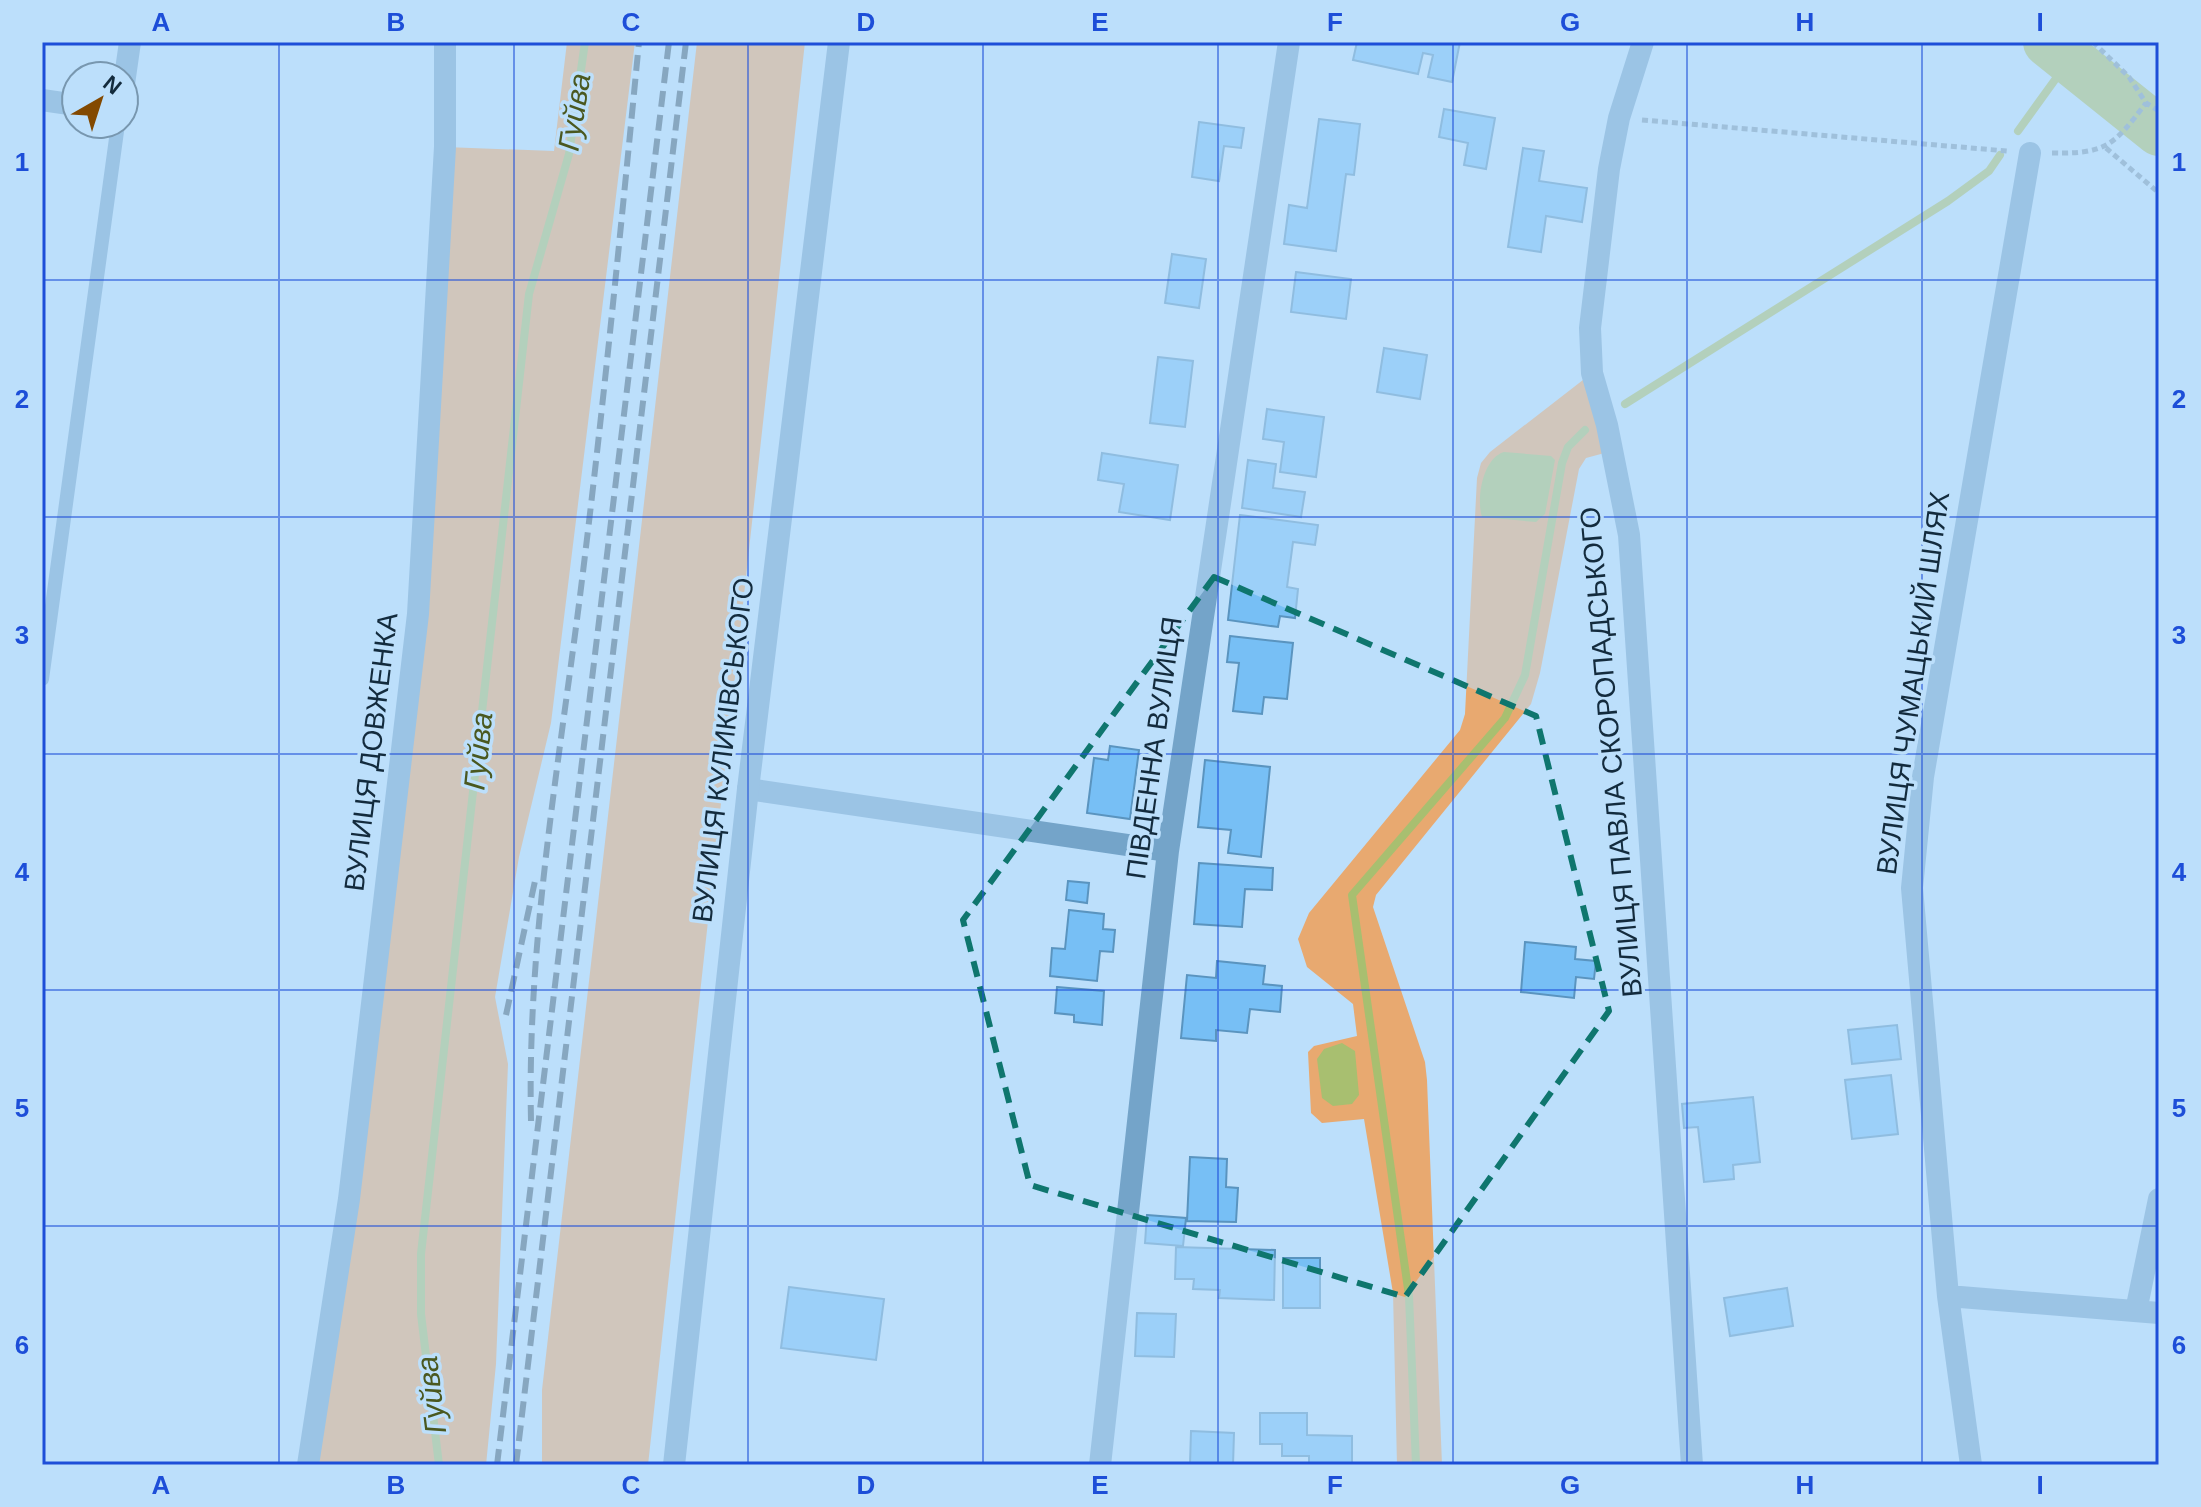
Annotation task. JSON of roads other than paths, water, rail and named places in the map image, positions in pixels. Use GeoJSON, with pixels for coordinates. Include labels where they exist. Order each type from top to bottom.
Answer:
{"type":"FeatureCollection","features":[{"type":"Feature","properties":{"kind":"street","name":"ВУЛИЦЯ ДОВЖЕНКА"},"geometry":{"type":"LineString","coordinates":[[308,1465],[349,1199],[418,614],[445,147],[445,42]]}},
{"type":"Feature","properties":{"kind":"street","name":"ВУЛИЦЯ КУЛИКІВСЬКОГО"},"geometry":{"type":"LineString","coordinates":[[674,1465],[748,789],[839,42]]}},
{"type":"Feature","properties":{"kind":"street","name":"ПІВДЕННА ВУЛИЦЯ"},"geometry":{"type":"LineString","coordinates":[[1100,1465],[1168,851],[1289,42]]}},
{"type":"Feature","properties":{"kind":"street","name":"ВУЛИЦЯ ПАВЛА СКОРОПАДСЬКОГО"},"geometry":{"type":"LineString","coordinates":[[1643,42],[1619,118],[1600,228],[1590,350],[1592,373],[1607,425],[1629,535],[1692,1465]]}},
{"type":"Feature","properties":{"kind":"street","name":"ВУЛИЦЯ ЧУМАЦЬКИЙ ШЛЯХ"},"geometry":{"type":"LineString","coordinates":[[1971,1465],[1948,1296],[1915,952],[1912,888],[1915,829],[2030,153]]}},
{"type":"Feature","properties":{"kind":"street"},"geometry":{"type":"LineString","coordinates":[[748,789],[1168,851]]}},
{"type":"Feature","properties":{"kind":"street"},"geometry":{"type":"LineString","coordinates":[[2136,1311],[2159,1199]]}},
{"type":"Feature","properties":{"kind":"street"},"geometry":{"type":"LineString","coordinates":[[1948,1296],[2159,1313]]}},
{"type":"Feature","properties":{"kind":"lane"},"geometry":{"type":"LineString","coordinates":[[42,679],[116,140]]}},
{"type":"Feature","properties":{"kind":"waterway","name":"Гуйва"},"geometry":{"type":"LineString","coordinates":[[439,1465],[421,1314],[421,1254],[529,294],[569,154],[585,42]]}},
{"type":"Feature","properties":{"kind":"waterway","name":"Гуйва"},"geometry":{"type":"LineString","coordinates":[[2048,42],[2159,131]]}},
{"type":"Feature","properties":{"kind":"waterway"},"geometry":{"type":"LineString","coordinates":[[2018,131],[2070,59]]}},
{"type":"Feature","properties":{"kind":"waterway"},"geometry":{"type":"LineString","coordinates":[[1625,404],[1948,201],[1989,171],[2000,155]]}},
{"type":"Feature","properties":{"kind":"waterway"},"geometry":{"type":"LineString","coordinates":[[1416,1465],[1409,1296],[1352,895],[1505,718],[1525,675],[1562,463],[1568,447],[1585,430]]}},
{"type":"Feature","properties":{"kind":"railway"},"geometry":{"type":"LineString","coordinates":[[531,1121],[531,1055],[539,924],[596,458],[639,42]]}},
{"type":"Feature","properties":{"kind":"railway"},"geometry":{"type":"LineString","coordinates":[[497,1465],[669,42]]}},
{"type":"Feature","properties":{"kind":"railway"},"geometry":{"type":"LineString","coordinates":[[516,1465],[686,42]]}},
{"type":"Feature","properties":{"kind":"railway"},"geometry":{"type":"LineString","coordinates":[[506,1015],[535,881]]}}]}
